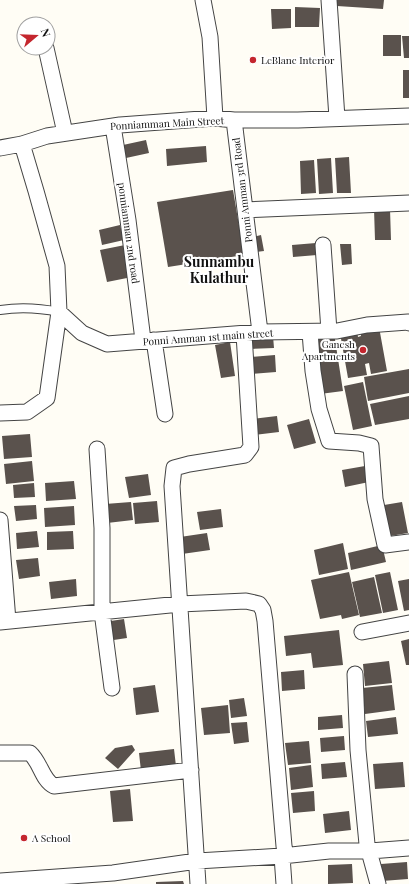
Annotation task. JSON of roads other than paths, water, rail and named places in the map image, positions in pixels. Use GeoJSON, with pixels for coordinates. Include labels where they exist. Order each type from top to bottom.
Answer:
{"type":"FeatureCollection","features":[{"type":"Feature","properties":{"kind":"street"},"geometry":{"type":"LineString","coordinates":[[203,0],[210,37],[215,118]]}},
{"type":"Feature","properties":{"kind":"street"},"geometry":{"type":"LineString","coordinates":[[329,0],[337,118]]}},
{"type":"Feature","properties":{"kind":"street"},"geometry":{"type":"LineString","coordinates":[[48,56],[65,133]]}},
{"type":"Feature","properties":{"kind":"street","name":"Ponniamman Main Street"},"geometry":{"type":"LineString","coordinates":[[0,148],[22,144],[47,136],[113,126],[215,118],[234,120],[298,120],[409,116]]}},
{"type":"Feature","properties":{"kind":"street","name":"Ponni Amman 3rd Road"},"geometry":{"type":"LineString","coordinates":[[234,120],[260,332]]}},
{"type":"Feature","properties":{"kind":"street","name":"ponniamman 2nd road"},"geometry":{"type":"LineString","coordinates":[[113,126],[148,340],[165,414]]}},
{"type":"Feature","properties":{"kind":"street"},"geometry":{"type":"LineString","coordinates":[[0,413],[27,412],[47,398],[59,312],[57,266],[22,144]]}},
{"type":"Feature","properties":{"kind":"street"},"geometry":{"type":"LineString","coordinates":[[245,210],[409,202]]}},
{"type":"Feature","properties":{"kind":"street"},"geometry":{"type":"LineString","coordinates":[[323,245],[329,331]]}},
{"type":"Feature","properties":{"kind":"street","name":"Ponni Amman 1st main street"},"geometry":{"type":"LineString","coordinates":[[59,312],[82,333],[107,344],[260,332],[329,331],[367,325],[409,322]]}},
{"type":"Feature","properties":{"kind":"street"},"geometry":{"type":"LineString","coordinates":[[310,332],[313,371],[319,410],[329,441],[359,443],[371,446],[375,499],[385,545],[409,542]]}},
{"type":"Feature","properties":{"kind":"street"},"geometry":{"type":"LineString","coordinates":[[198,884],[172,486],[174,468],[189,464],[245,455],[251,447],[244,334]]}},
{"type":"Feature","properties":{"kind":"street"},"geometry":{"type":"LineString","coordinates":[[97,449],[102,528],[102,612],[112,688]]}},
{"type":"Feature","properties":{"kind":"street"},"geometry":{"type":"LineString","coordinates":[[0,520],[4,622],[180,604],[246,601],[259,604],[263,610],[284,846],[284,884]]}},
{"type":"Feature","properties":{"kind":"street"},"geometry":{"type":"LineString","coordinates":[[362,632],[409,623]]}},
{"type":"Feature","properties":{"kind":"street"},"geometry":{"type":"LineString","coordinates":[[354,674],[358,750],[367,844],[378,884]]}},
{"type":"Feature","properties":{"kind":"street"},"geometry":{"type":"LineString","coordinates":[[0,753],[30,753],[38,764],[48,783],[54,786],[191,770]]}},
{"type":"Feature","properties":{"kind":"street"},"geometry":{"type":"LineString","coordinates":[[0,881],[113,879],[197,861],[284,856],[329,851],[370,851],[409,848]]}},
{"type":"Feature","properties":{"kind":"lane"},"geometry":{"type":"LineString","coordinates":[[0,310],[13,308],[39,308],[59,312]]}},
{"type":"Feature","properties":{"kind":"place","name":"LeBlanc Interior"},"geometry":{"type":"Point","coordinates":[253,60]}},
{"type":"Feature","properties":{"kind":"place","name":"Ganesh Apartments"},"geometry":{"type":"Point","coordinates":[363,350]}},
{"type":"Feature","properties":{"kind":"place","name":"A School"},"geometry":{"type":"Point","coordinates":[24,838]}},
{"type":"Feature","properties":{"kind":"district","name":"Sunnambu Kulathur"},"geometry":{"type":"Point","coordinates":[219,270]}}]}
